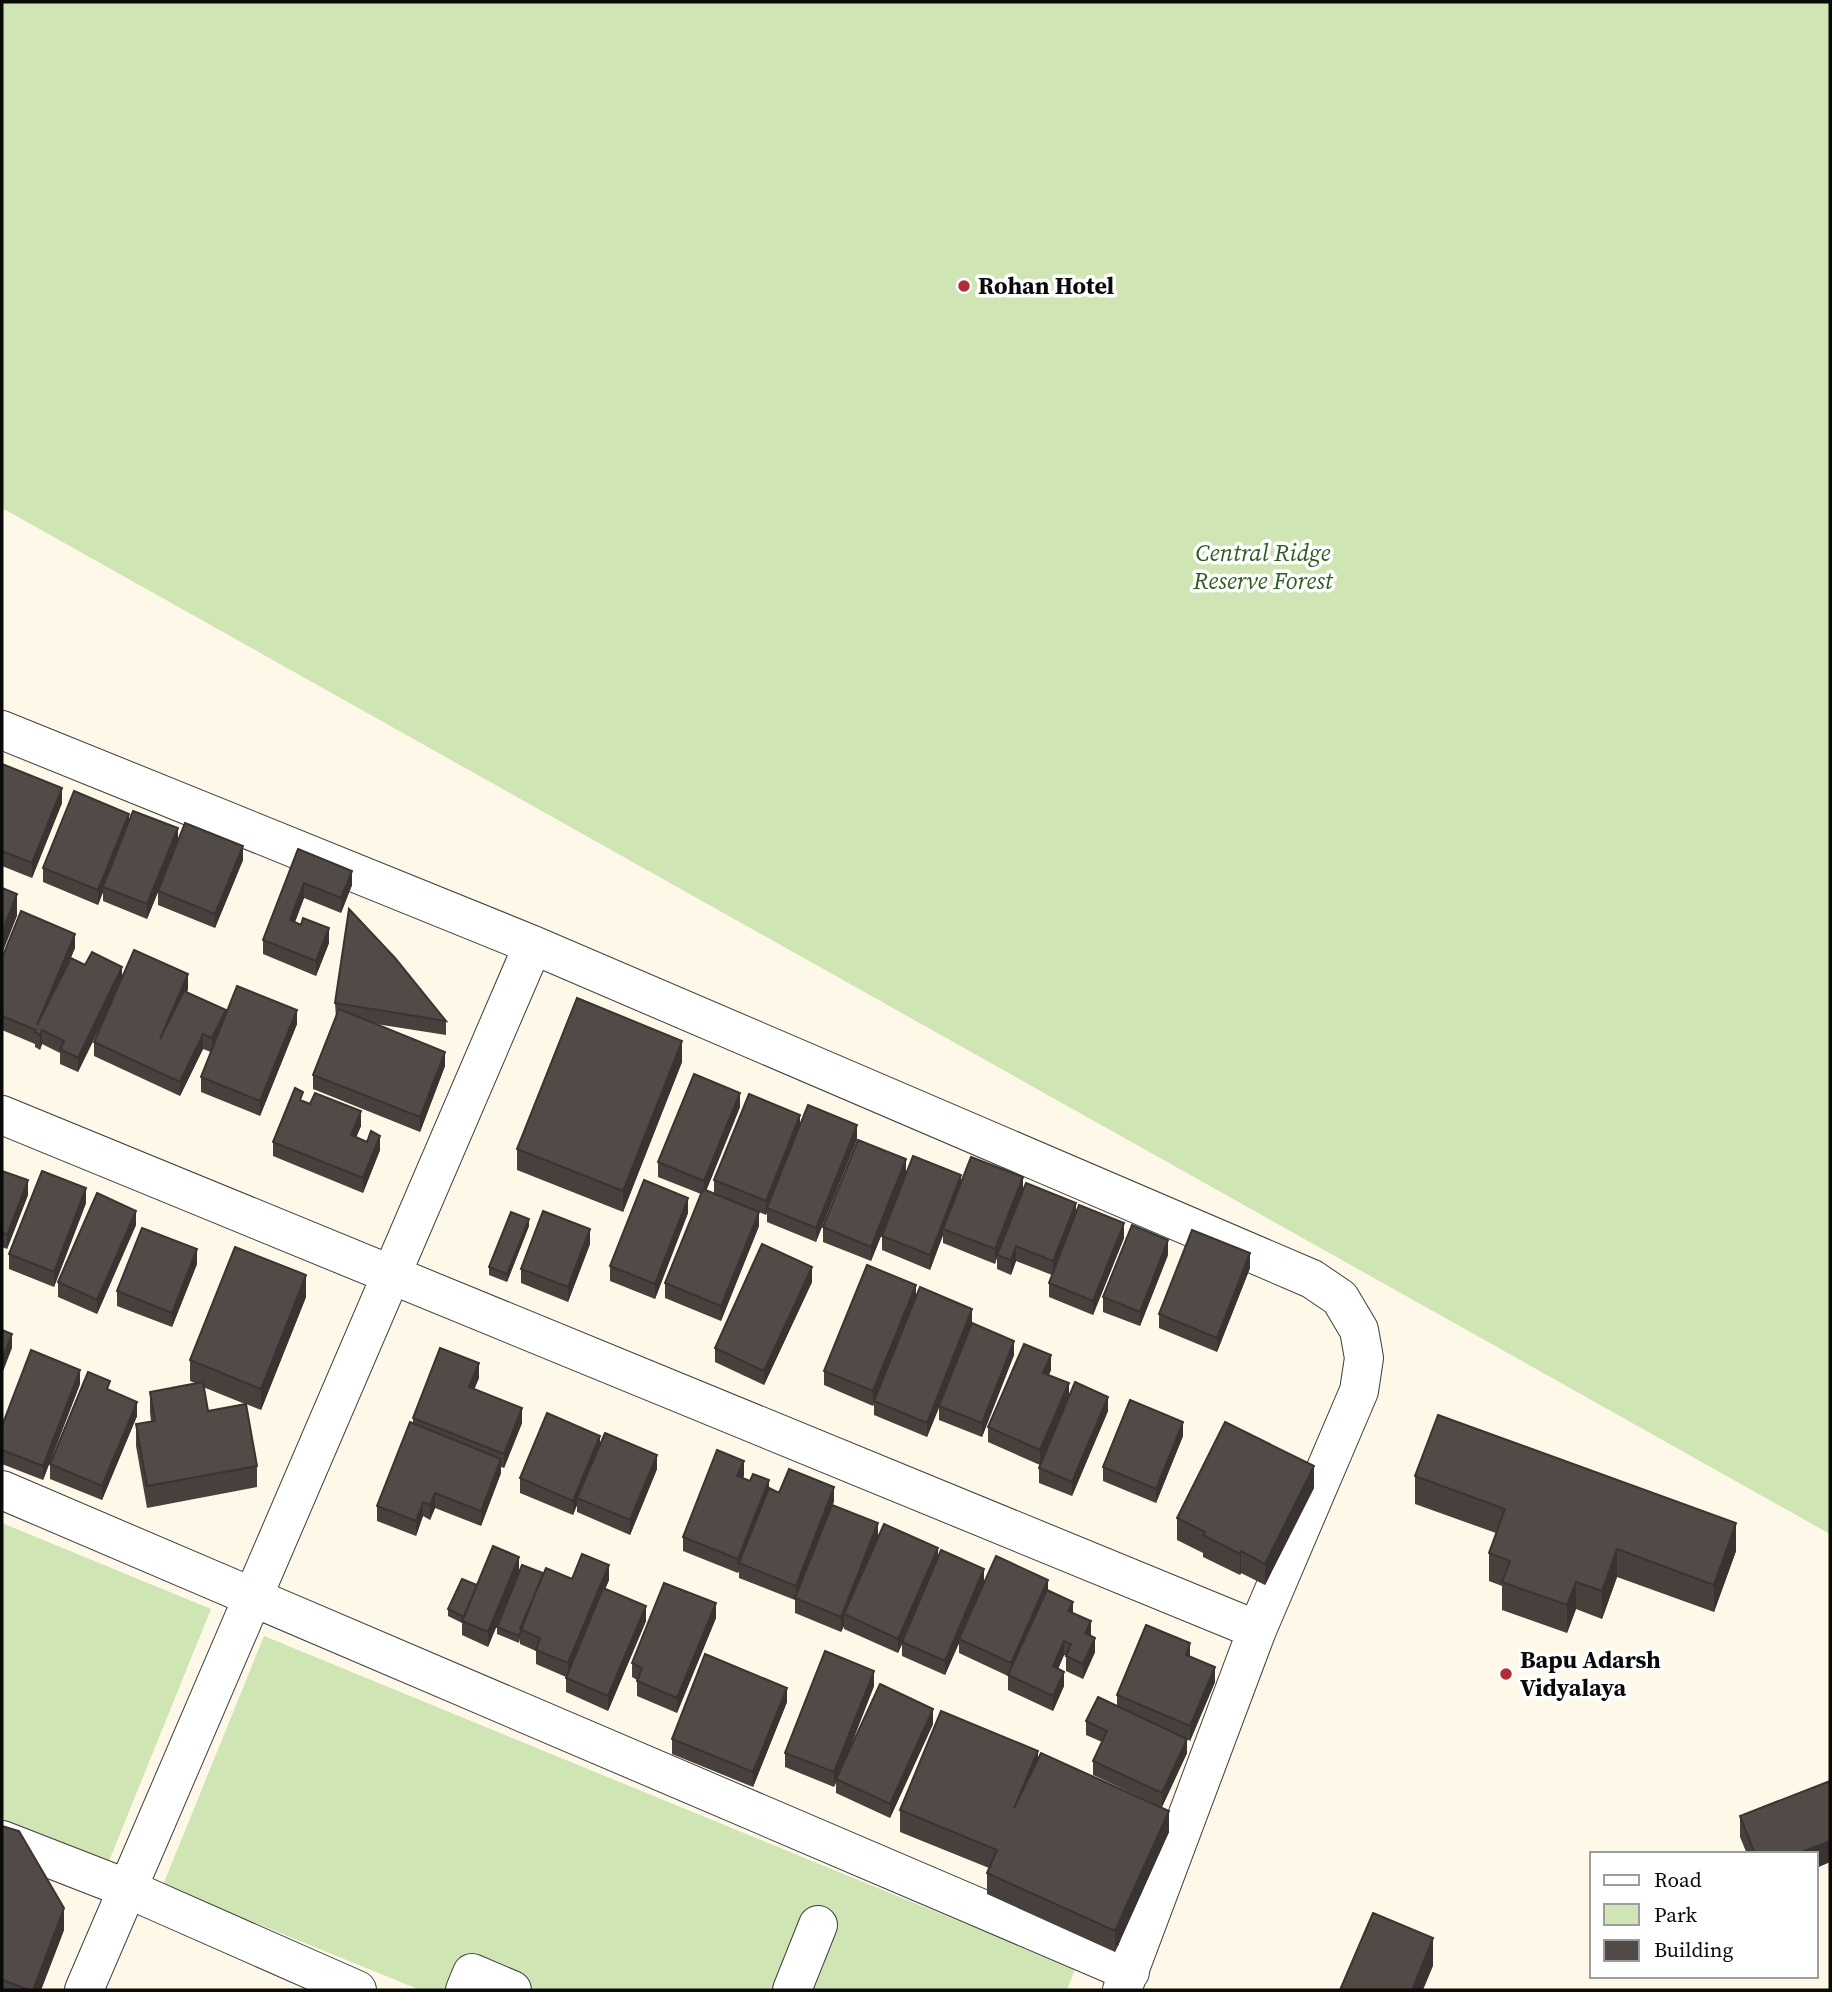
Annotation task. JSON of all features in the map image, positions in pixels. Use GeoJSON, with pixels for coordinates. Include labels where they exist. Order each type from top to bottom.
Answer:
{"type":"FeatureCollection","features":[{"type":"Feature","properties":{"kind":"street"},"geometry":{"type":"LineString","coordinates":[[2,730],[533,945],[1312,1279],[1340,1298],[1359,1330],[1364,1358],[1360,1391],[1257,1630],[1126,1981],[253,1597],[2,1490]]}},
{"type":"Feature","properties":{"kind":"street"},"geometry":{"type":"LineString","coordinates":[[85,1990],[533,945]]}},
{"type":"Feature","properties":{"kind":"street"},"geometry":{"type":"LineString","coordinates":[[2,1115],[1257,1630]]}},
{"type":"Feature","properties":{"kind":"street"},"geometry":{"type":"LineString","coordinates":[[2,1840],[128,1889],[357,1990]]}},
{"type":"Feature","properties":{"kind":"street"},"geometry":{"type":"LineString","coordinates":[[792,1990],[818,1925]]}},
{"type":"Feature","properties":{"kind":"street"},"geometry":{"type":"LineString","coordinates":[[465,1990],[472,1973],[512,1990]]}},
{"type":"Feature","properties":{"kind":"green space","name":"Central Ridge Reserve Forest"},"geometry":{"type":"Polygon","coordinates":[[[2,2],[1830,2],[1830,1534],[2,508],[2,2]]]}},
{"type":"Feature","properties":{"kind":"green space"},"geometry":{"type":"Polygon","coordinates":[[[2,1523],[211,1609],[107,1866],[2,1823],[2,1523]]]}},
{"type":"Feature","properties":{"kind":"green space"},"geometry":{"type":"Polygon","coordinates":[[[264,1636],[1075,1969],[1067,1990],[420,1990],[163,1885],[264,1636]]]}},
{"type":"Feature","properties":{"kind":"building"},"geometry":{"type":"Polygon","coordinates":[[[2,764],[62,788],[32,863],[2,851],[2,764]]]}},
{"type":"Feature","properties":{"kind":"building"},"geometry":{"type":"Polygon","coordinates":[[[74,791],[129,814],[98,890],[43,868],[74,791]]]}},
{"type":"Feature","properties":{"kind":"building"},"geometry":{"type":"Polygon","coordinates":[[[133,811],[178,828],[147,904],[103,887],[133,811]]]}},
{"type":"Feature","properties":{"kind":"building"},"geometry":{"type":"Polygon","coordinates":[[[185,823],[243,846],[215,914],[158,891],[185,823]]]}},
{"type":"Feature","properties":{"kind":"building"},"geometry":{"type":"Polygon","coordinates":[[[298,849],[352,871],[341,898],[304,883],[290,920],[301,925],[303,918],[329,928],[316,961],[263,940],[298,849]]]}},
{"type":"Feature","properties":{"kind":"building"},"geometry":{"type":"Polygon","coordinates":[[[2,888],[17,894],[2,932],[2,888]]]}},
{"type":"Feature","properties":{"kind":"building"},"geometry":{"type":"Polygon","coordinates":[[[349,909],[395,958],[446,1021],[335,1003],[349,909]]]}},
{"type":"Feature","properties":{"kind":"building"},"geometry":{"type":"Polygon","coordinates":[[[21,911],[75,934],[37,1025],[71,958],[85,965],[92,952],[122,967],[78,1058],[60,1049],[64,1041],[42,1030],[40,1035],[36,1030],[2,1016],[2,958],[21,911]]]}},
{"type":"Feature","properties":{"kind":"building"},"geometry":{"type":"Polygon","coordinates":[[[134,950],[188,974],[160,1039],[184,991],[226,1010],[212,1038],[203,1034],[180,1082],[94,1042],[134,950]]]}},
{"type":"Feature","properties":{"kind":"building"},"geometry":{"type":"Polygon","coordinates":[[[237,986],[297,1010],[260,1101],[201,1077],[237,986]]]}},
{"type":"Feature","properties":{"kind":"building"},"geometry":{"type":"Polygon","coordinates":[[[577,998],[682,1041],[623,1191],[517,1149],[577,998]]]}},
{"type":"Feature","properties":{"kind":"building"},"geometry":{"type":"Polygon","coordinates":[[[339,1009],[445,1052],[420,1117],[313,1075],[339,1009]]]}},
{"type":"Feature","properties":{"kind":"building"},"geometry":{"type":"Polygon","coordinates":[[[694,1074],[740,1093],[704,1181],[658,1162],[694,1074]]]}},
{"type":"Feature","properties":{"kind":"building"},"geometry":{"type":"Polygon","coordinates":[[[295,1088],[303,1092],[300,1100],[310,1104],[315,1093],[361,1111],[351,1135],[367,1142],[371,1131],[380,1136],[363,1178],[273,1142],[295,1088]]]}},
{"type":"Feature","properties":{"kind":"building"},"geometry":{"type":"Polygon","coordinates":[[[749,1094],[800,1115],[766,1201],[714,1180],[749,1094]]]}},
{"type":"Feature","properties":{"kind":"building"},"geometry":{"type":"Polygon","coordinates":[[[808,1105],[857,1125],[816,1228],[767,1208],[808,1105]]]}},
{"type":"Feature","properties":{"kind":"building"},"geometry":{"type":"Polygon","coordinates":[[[858,1140],[906,1159],[871,1247],[823,1227],[858,1140]]]}},
{"type":"Feature","properties":{"kind":"building"},"geometry":{"type":"Polygon","coordinates":[[[913,1156],[961,1175],[930,1255],[882,1236],[913,1156]]]}},
{"type":"Feature","properties":{"kind":"building"},"geometry":{"type":"Polygon","coordinates":[[[971,1157],[1023,1177],[995,1249],[943,1229],[971,1157]]]}},
{"type":"Feature","properties":{"kind":"building"},"geometry":{"type":"Polygon","coordinates":[[[2,1171],[28,1180],[7,1235],[2,1232],[2,1171]]]}},
{"type":"Feature","properties":{"kind":"building"},"geometry":{"type":"Polygon","coordinates":[[[42,1171],[86,1188],[54,1272],[9,1254],[42,1171]]]}},
{"type":"Feature","properties":{"kind":"building"},"geometry":{"type":"Polygon","coordinates":[[[644,1180],[688,1198],[655,1284],[610,1266],[644,1180]]]}},
{"type":"Feature","properties":{"kind":"building"},"geometry":{"type":"Polygon","coordinates":[[[1026,1183],[1076,1203],[1053,1261],[1016,1246],[1011,1260],[997,1255],[1026,1183]]]}},
{"type":"Feature","properties":{"kind":"building"},"geometry":{"type":"Polygon","coordinates":[[[703,1189],[759,1212],[721,1306],[665,1283],[703,1189]]]}},
{"type":"Feature","properties":{"kind":"building"},"geometry":{"type":"Polygon","coordinates":[[[97,1193],[136,1211],[97,1300],[58,1282],[97,1193]]]}},
{"type":"Feature","properties":{"kind":"building"},"geometry":{"type":"Polygon","coordinates":[[[1079,1205],[1124,1223],[1093,1301],[1049,1283],[1079,1205]]]}},
{"type":"Feature","properties":{"kind":"building"},"geometry":{"type":"Polygon","coordinates":[[[543,1211],[590,1229],[568,1287],[521,1269],[543,1211]]]}},
{"type":"Feature","properties":{"kind":"building"},"geometry":{"type":"Polygon","coordinates":[[[511,1212],[529,1219],[507,1274],[489,1267],[511,1212]]]}},
{"type":"Feature","properties":{"kind":"building"},"geometry":{"type":"Polygon","coordinates":[[[1132,1225],[1168,1240],[1140,1312],[1103,1297],[1132,1225]]]}},
{"type":"Feature","properties":{"kind":"building"},"geometry":{"type":"Polygon","coordinates":[[[142,1228],[197,1249],[172,1313],[117,1291],[142,1228]]]}},
{"type":"Feature","properties":{"kind":"building"},"geometry":{"type":"Polygon","coordinates":[[[1192,1230],[1250,1253],[1217,1338],[1159,1314],[1192,1230]]]}},
{"type":"Feature","properties":{"kind":"building"},"geometry":{"type":"Polygon","coordinates":[[[762,1244],[812,1267],[764,1371],[715,1348],[762,1244]]]}},
{"type":"Feature","properties":{"kind":"building"},"geometry":{"type":"Polygon","coordinates":[[[235,1247],[306,1275],[261,1389],[190,1360],[235,1247]]]}},
{"type":"Feature","properties":{"kind":"building"},"geometry":{"type":"Polygon","coordinates":[[[867,1265],[916,1285],[873,1391],[824,1371],[867,1265]]]}},
{"type":"Feature","properties":{"kind":"building"},"geometry":{"type":"Polygon","coordinates":[[[920,1287],[972,1309],[927,1423],[874,1401],[920,1287]]]}},
{"type":"Feature","properties":{"kind":"building"},"geometry":{"type":"Polygon","coordinates":[[[972,1323],[1014,1341],[982,1423],[939,1406],[972,1323]]]}},
{"type":"Feature","properties":{"kind":"building"},"geometry":{"type":"Polygon","coordinates":[[[2,1330],[12,1334],[2,1359],[2,1330]]]}},
{"type":"Feature","properties":{"kind":"building"},"geometry":{"type":"Polygon","coordinates":[[[1024,1344],[1051,1355],[1043,1373],[1069,1383],[1040,1450],[988,1427],[1024,1344]]]}},
{"type":"Feature","properties":{"kind":"building"},"geometry":{"type":"Polygon","coordinates":[[[440,1348],[479,1363],[469,1387],[522,1408],[504,1454],[413,1418],[440,1348]]]}},
{"type":"Feature","properties":{"kind":"building"},"geometry":{"type":"Polygon","coordinates":[[[31,1350],[80,1370],[43,1466],[2,1450],[2,1426],[31,1350]]]}},
{"type":"Feature","properties":{"kind":"building"},"geometry":{"type":"Polygon","coordinates":[[[88,1372],[110,1381],[107,1389],[137,1402],[102,1486],[50,1464],[88,1372]]]}},
{"type":"Feature","properties":{"kind":"building"},"geometry":{"type":"Polygon","coordinates":[[[203,1382],[208,1411],[246,1404],[257,1466],[147,1486],[136,1424],[155,1421],[150,1392],[203,1382]]]}},
{"type":"Feature","properties":{"kind":"building"},"geometry":{"type":"Polygon","coordinates":[[[1075,1382],[1108,1397],[1072,1482],[1039,1468],[1075,1382]]]}},
{"type":"Feature","properties":{"kind":"building"},"geometry":{"type":"Polygon","coordinates":[[[1130,1400],[1183,1422],[1156,1489],[1103,1467],[1130,1400]]]}},
{"type":"Feature","properties":{"kind":"building"},"geometry":{"type":"Polygon","coordinates":[[[547,1413],[600,1436],[573,1501],[520,1478],[547,1413]]]}},
{"type":"Feature","properties":{"kind":"building"},"geometry":{"type":"Polygon","coordinates":[[[1438,1415],[1736,1523],[1714,1585],[1617,1549],[1602,1591],[1576,1582],[1567,1605],[1502,1582],[1510,1561],[1489,1553],[1505,1509],[1415,1476],[1438,1415]]]}},
{"type":"Feature","properties":{"kind":"building"},"geometry":{"type":"Polygon","coordinates":[[[410,1422],[501,1459],[481,1511],[435,1493],[430,1505],[423,1502],[416,1521],[377,1506],[410,1422]]]}},
{"type":"Feature","properties":{"kind":"building"},"geometry":{"type":"Polygon","coordinates":[[[1225,1422],[1314,1466],[1265,1564],[1203,1535],[1205,1532],[1177,1518],[1225,1422]]]}},
{"type":"Feature","properties":{"kind":"building"},"geometry":{"type":"Polygon","coordinates":[[[605,1433],[657,1455],[630,1520],[577,1498],[605,1433]]]}},
{"type":"Feature","properties":{"kind":"building"},"geometry":{"type":"Polygon","coordinates":[[[717,1450],[744,1461],[737,1476],[750,1481],[753,1474],[769,1480],[738,1559],[683,1537],[717,1450]]]}},
{"type":"Feature","properties":{"kind":"building"},"geometry":{"type":"Polygon","coordinates":[[[789,1469],[834,1487],[796,1586],[739,1563],[769,1488],[779,1493],[789,1469]]]}},
{"type":"Feature","properties":{"kind":"building"},"geometry":{"type":"Polygon","coordinates":[[[832,1505],[878,1523],[841,1617],[795,1598],[832,1505]]]}},
{"type":"Feature","properties":{"kind":"building"},"geometry":{"type":"Polygon","coordinates":[[[884,1524],[938,1548],[898,1639],[844,1614],[884,1524]]]}},
{"type":"Feature","properties":{"kind":"building"},"geometry":{"type":"Polygon","coordinates":[[[493,1546],[519,1557],[488,1632],[462,1621],[493,1546]]]}},
{"type":"Feature","properties":{"kind":"building"},"geometry":{"type":"Polygon","coordinates":[[[941,1550],[984,1569],[945,1661],[902,1642],[941,1550]]]}},
{"type":"Feature","properties":{"kind":"building"},"geometry":{"type":"Polygon","coordinates":[[[582,1554],[609,1565],[568,1663],[536,1650],[540,1638],[520,1629],[546,1568],[572,1579],[582,1554]]]}},
{"type":"Feature","properties":{"kind":"building"},"geometry":{"type":"Polygon","coordinates":[[[996,1556],[1048,1580],[1011,1663],[959,1639],[996,1556]]]}},
{"type":"Feature","properties":{"kind":"building"},"geometry":{"type":"Polygon","coordinates":[[[522,1565],[543,1573],[519,1636],[497,1627],[522,1565]]]}},
{"type":"Feature","properties":{"kind":"building"},"geometry":{"type":"Polygon","coordinates":[[[462,1579],[477,1585],[464,1617],[448,1609],[462,1579]]]}},
{"type":"Feature","properties":{"kind":"building"},"geometry":{"type":"Polygon","coordinates":[[[664,1583],[716,1603],[677,1698],[637,1681],[642,1668],[632,1663],[664,1583]]]}},
{"type":"Feature","properties":{"kind":"building"},"geometry":{"type":"Polygon","coordinates":[[[603,1588],[646,1606],[608,1696],[566,1678],[603,1588]]]}},
{"type":"Feature","properties":{"kind":"building"},"geometry":{"type":"Polygon","coordinates":[[[1047,1590],[1073,1602],[1068,1611],[1091,1621],[1085,1633],[1095,1638],[1083,1664],[1066,1656],[1071,1644],[1064,1641],[1053,1666],[1064,1672],[1053,1696],[1008,1675],[1047,1590]]]}},
{"type":"Feature","properties":{"kind":"building"},"geometry":{"type":"Polygon","coordinates":[[[1146,1625],[1190,1643],[1186,1655],[1215,1667],[1190,1726],[1117,1695],[1146,1625]]]}},
{"type":"Feature","properties":{"kind":"building"},"geometry":{"type":"Polygon","coordinates":[[[825,1651],[874,1671],[834,1772],[785,1753],[825,1651]]]}},
{"type":"Feature","properties":{"kind":"building"},"geometry":{"type":"Polygon","coordinates":[[[705,1654],[787,1688],[753,1772],[672,1739],[705,1654]]]}},
{"type":"Feature","properties":{"kind":"building"},"geometry":{"type":"Polygon","coordinates":[[[880,1684],[933,1709],[890,1804],[836,1779],[880,1684]]]}},
{"type":"Feature","properties":{"kind":"building"},"geometry":{"type":"Polygon","coordinates":[[[1098,1697],[1187,1739],[1162,1793],[1093,1761],[1107,1731],[1086,1721],[1098,1697]]]}},
{"type":"Feature","properties":{"kind":"building"},"geometry":{"type":"Polygon","coordinates":[[[941,1711],[1038,1751],[1014,1808],[1041,1753],[1169,1811],[1115,1931],[987,1873],[997,1850],[900,1810],[941,1711]]]}},
{"type":"Feature","properties":{"kind":"building"},"geometry":{"type":"Polygon","coordinates":[[[1830,1781],[1830,1841],[1802,1852],[1754,1852],[1740,1816],[1830,1781]]]}},
{"type":"Feature","properties":{"kind":"building"},"geometry":{"type":"Polygon","coordinates":[[[2,1826],[19,1831],[64,1908],[33,1990],[2,1980],[2,1826]]]}},
{"type":"Feature","properties":{"kind":"building"},"geometry":{"type":"Polygon","coordinates":[[[1373,1913],[1433,1938],[1412,1990],[1340,1990],[1373,1913]]]}},
{"type":"Feature","properties":{"kind":"place","name":"Rohan Hotel"},"geometry":{"type":"Point","coordinates":[964,286]}},
{"type":"Feature","properties":{"kind":"place","name":"Bapu Adarsh Vidyalaya"},"geometry":{"type":"Point","coordinates":[1506,1674]}}]}
